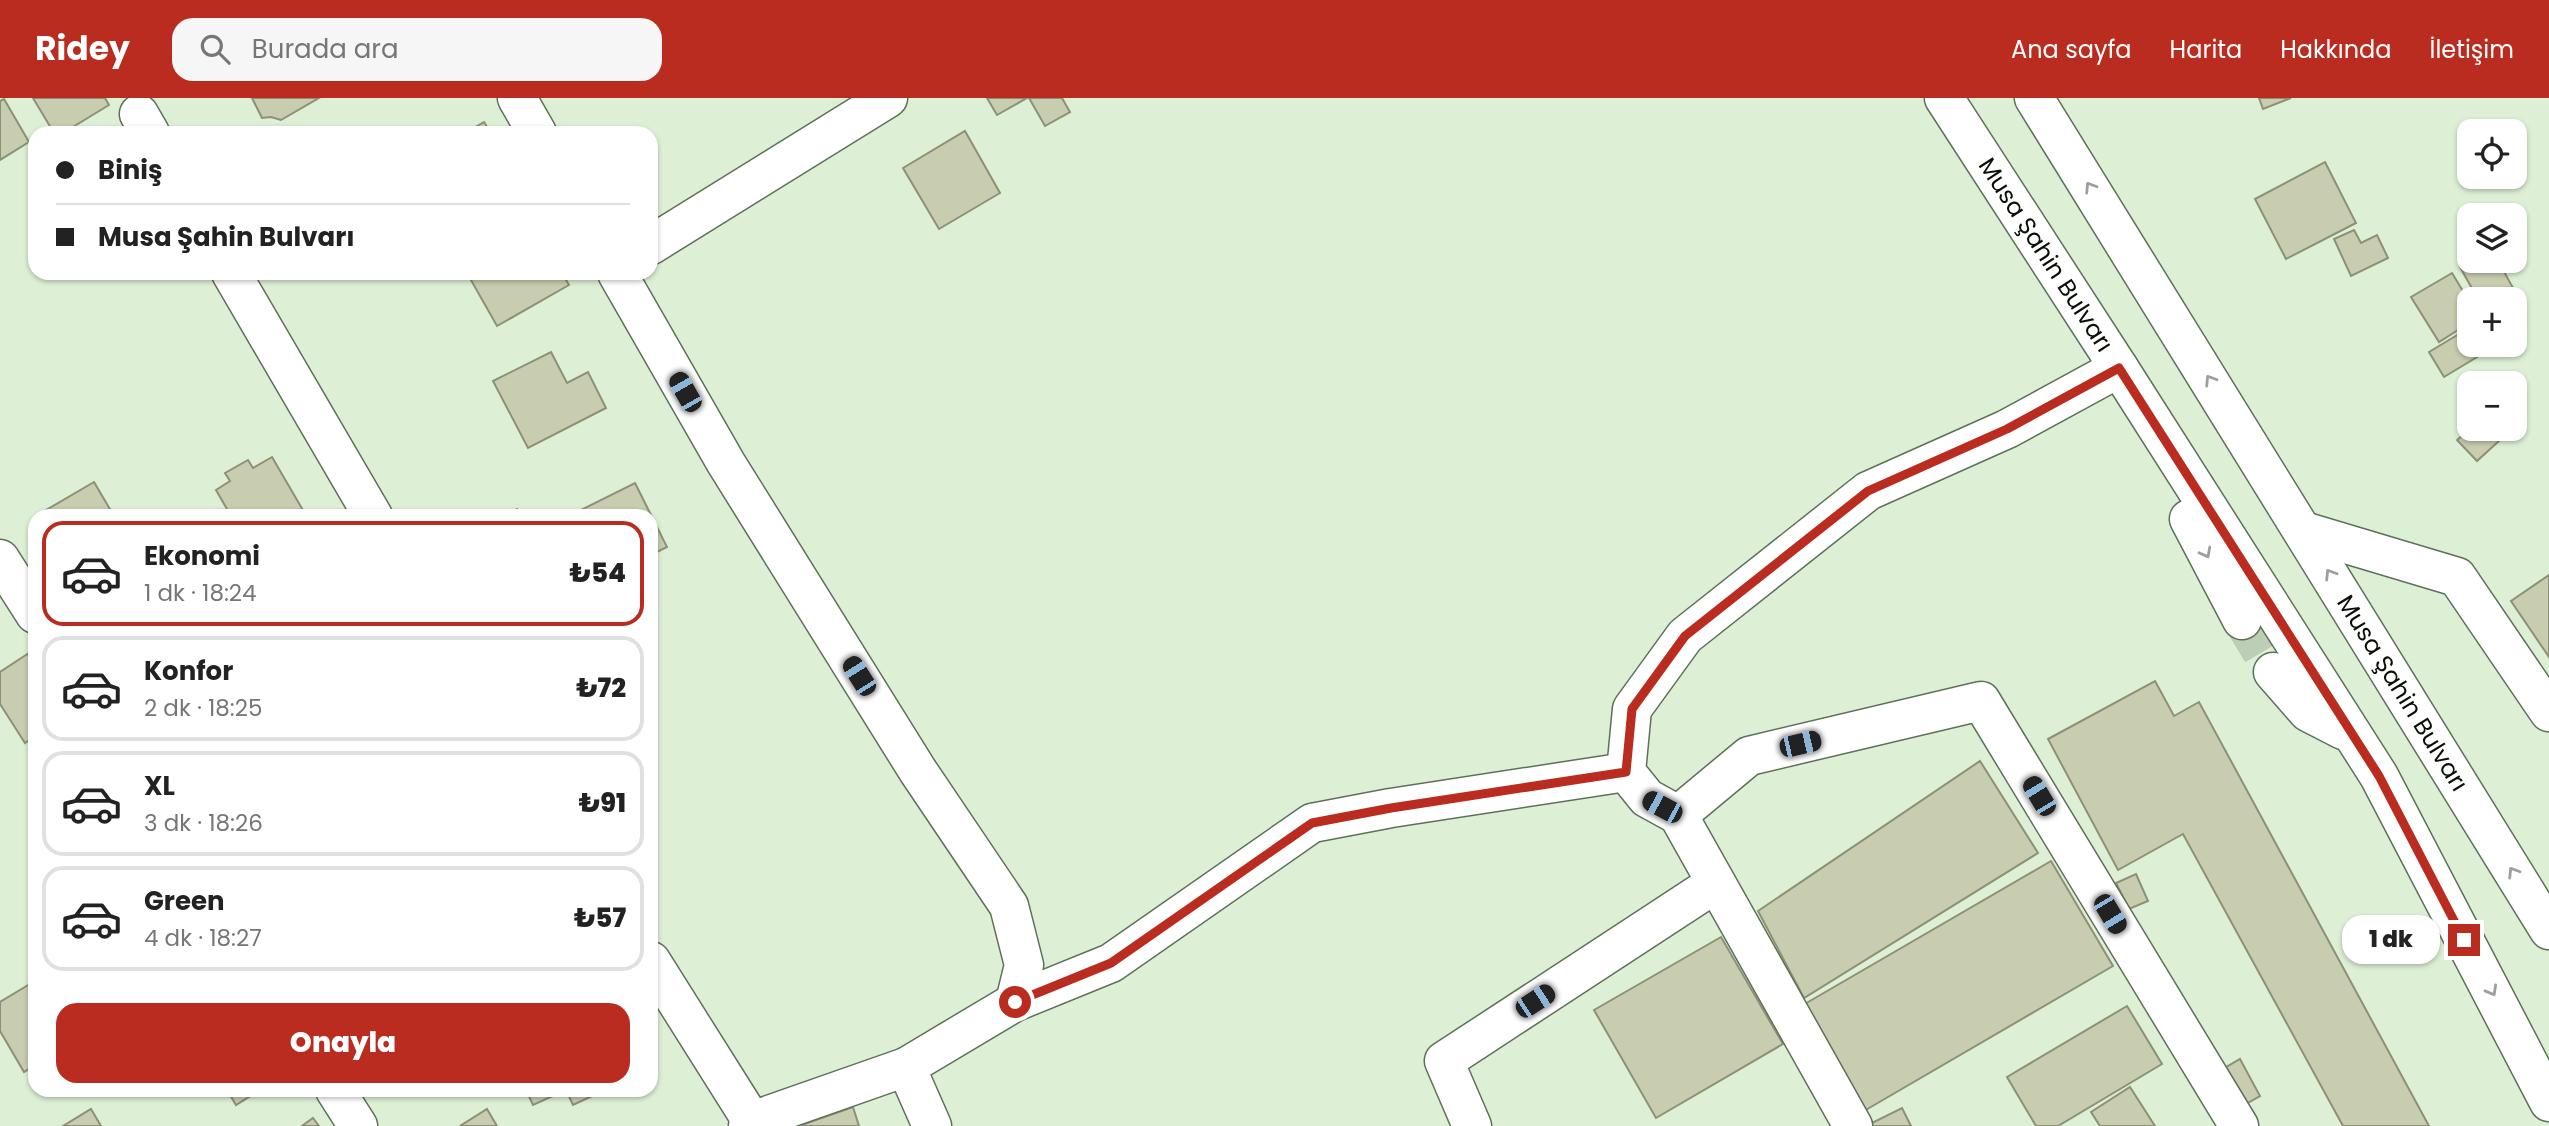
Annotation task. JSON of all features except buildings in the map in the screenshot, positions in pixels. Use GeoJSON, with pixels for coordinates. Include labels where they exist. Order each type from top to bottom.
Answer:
{"type":"FeatureCollection","features":[{"type":"Feature","properties":{"kind":"main road"},"geometry":{"type":"LineString","coordinates":[[517,98],[533,126]]}},
{"type":"Feature","properties":{"kind":"main road"},"geometry":{"type":"LineString","coordinates":[[658,241],[888,98]]}},
{"type":"Feature","properties":{"kind":"main road","name":"Musa Şahin Bulvarı"},"geometry":{"type":"LineString","coordinates":[[1944,98],[2379,776],[2549,1102]]}},
{"type":"Feature","properties":{"kind":"main road","name":"Musa Şahin Bulvarı"},"geometry":{"type":"LineString","coordinates":[[2034,98],[2549,930]]}},
{"type":"Feature","properties":{"kind":"main road"},"geometry":{"type":"LineString","coordinates":[[235,280],[369,509]]}},
{"type":"Feature","properties":{"kind":"main road"},"geometry":{"type":"LineString","coordinates":[[621,280],[733,475],[918,771],[1009,906],[1024,965],[1015,1002]]}},
{"type":"Feature","properties":{"kind":"main road"},"geometry":{"type":"LineString","coordinates":[[1853,1126],[1678,815],[1647,798],[1626,772],[1632,709],[1685,636],[1868,491],[2007,429],[2119,368]]}},
{"type":"Feature","properties":{"kind":"main road"},"geometry":{"type":"LineString","coordinates":[[2154,422],[2191,524],[2242,620]]}},
{"type":"Feature","properties":{"kind":"main road"},"geometry":{"type":"LineString","coordinates":[[2303,531],[2457,577],[2549,712]]}},
{"type":"Feature","properties":{"kind":"main road"},"geometry":{"type":"LineString","coordinates":[[0,559],[28,603]]}},
{"type":"Feature","properties":{"kind":"main road"},"geometry":{"type":"LineString","coordinates":[[2273,672],[2308,712],[2352,734]]}},
{"type":"Feature","properties":{"kind":"main road"},"geometry":{"type":"LineString","coordinates":[[1678,815],[1749,756],[1981,701],[2239,1126]]}},
{"type":"Feature","properties":{"kind":"main road"},"geometry":{"type":"LineString","coordinates":[[658,972],[752,1124],[906,1067],[1015,1002],[1111,963],[1312,823],[1626,772]]}},
{"type":"Feature","properties":{"kind":"main road"},"geometry":{"type":"LineString","coordinates":[[1472,1126],[1444,1061],[1716,883]]}},
{"type":"Feature","properties":{"kind":"main road"},"geometry":{"type":"LineString","coordinates":[[906,1067],[932,1126]]}},
{"type":"Feature","properties":{"kind":"main road"},"geometry":{"type":"LineString","coordinates":[[339,1097],[358,1126]]}},
{"type":"Feature","properties":{"kind":"tunnel"},"geometry":{"type":"LineString","coordinates":[[2242,620],[2273,672]]}},
{"type":"Feature","properties":{"kind":"route"},"geometry":{"type":"LineString","coordinates":[[1015,1002],[1111,963],[1312,823],[1391,808],[1626,772],[1632,709],[1685,636],[1868,491],[2007,429],[2119,368],[2379,776],[2464,940]]}}]}
